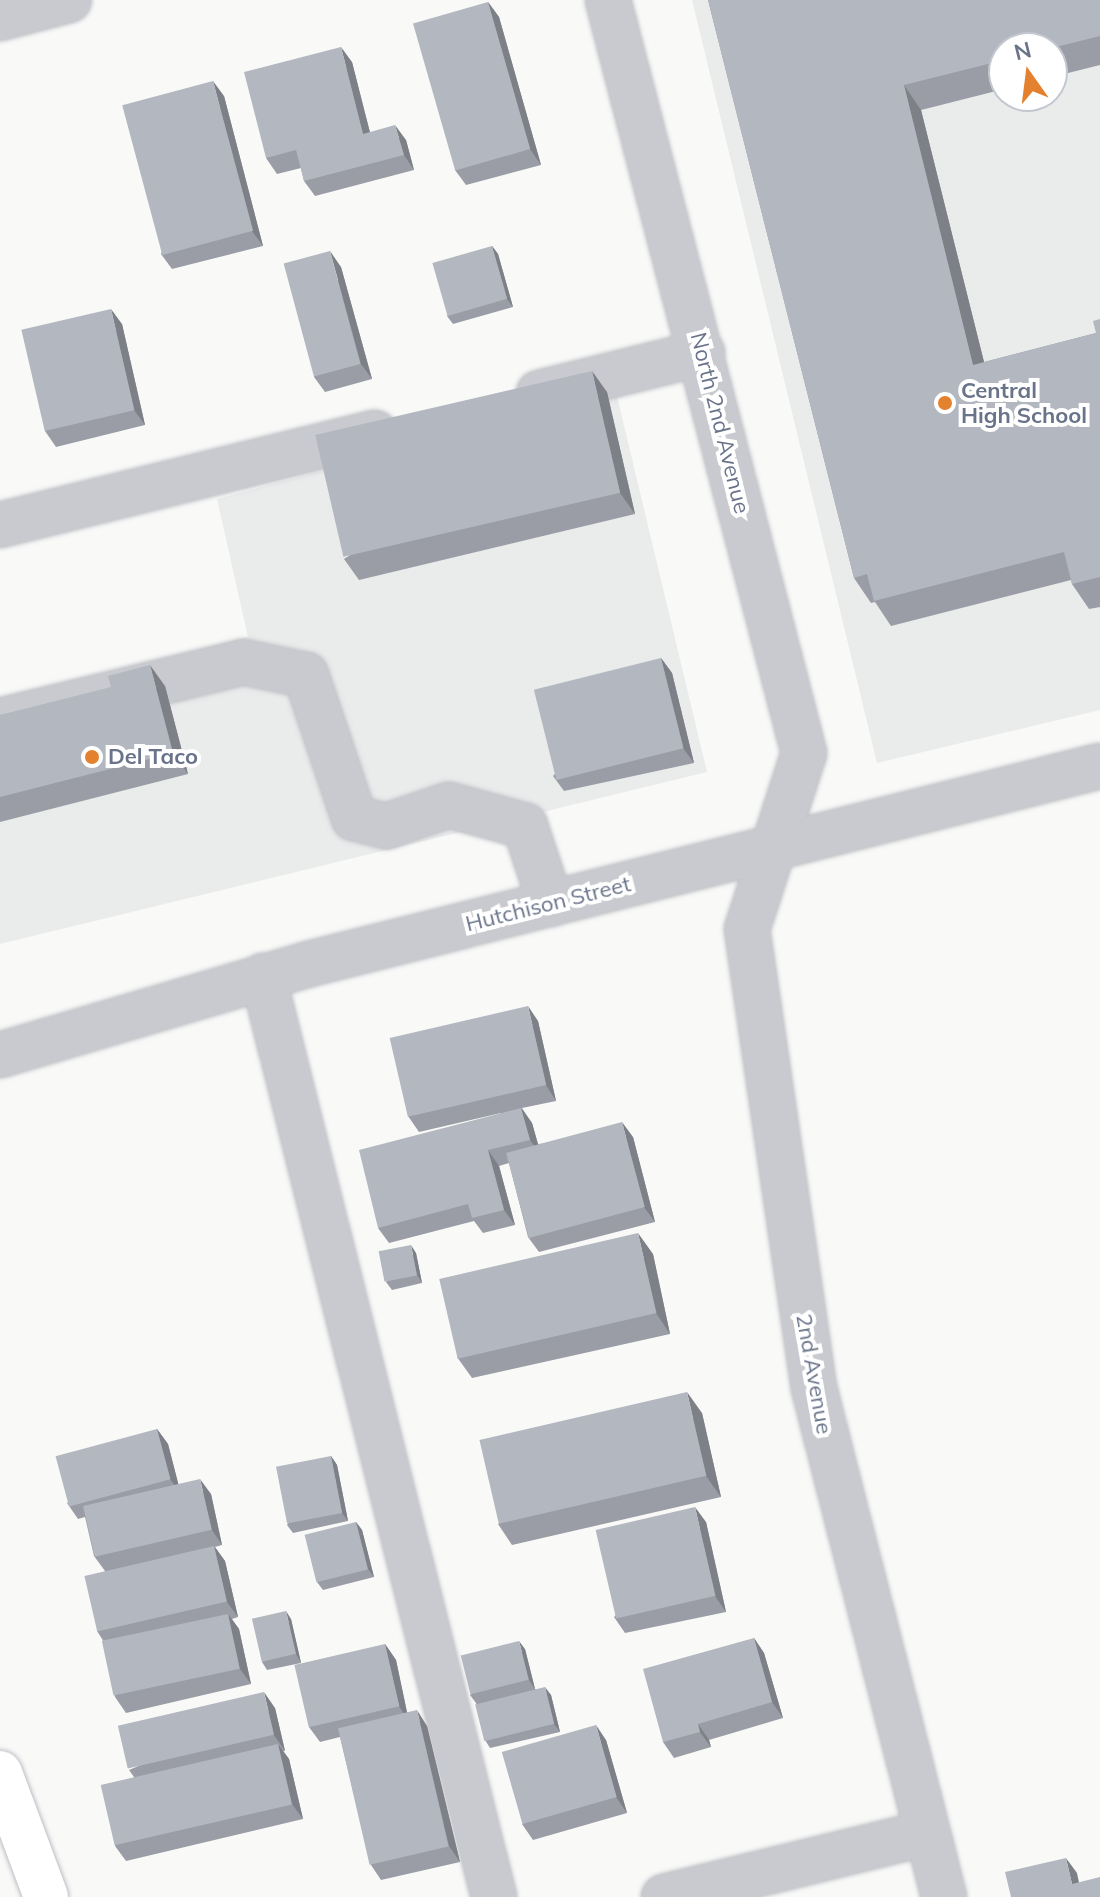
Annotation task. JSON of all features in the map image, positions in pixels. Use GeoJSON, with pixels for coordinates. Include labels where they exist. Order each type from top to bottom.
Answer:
{"type":"FeatureCollection","features":[{"type":"Feature","properties":{"kind":"main road"},"geometry":{"type":"LineString","coordinates":[[0,1773],[46,1897]]}},
{"type":"Feature","properties":{"kind":"street"},"geometry":{"type":"LineString","coordinates":[[0,18],[69,0]]}},
{"type":"Feature","properties":{"kind":"street","name":"North 2nd Avenue"},"geometry":{"type":"LineString","coordinates":[[608,0],[804,753],[778,846]]}},
{"type":"Feature","properties":{"kind":"street"},"geometry":{"type":"LineString","coordinates":[[504,402],[702,353]]}},
{"type":"Feature","properties":{"kind":"street"},"geometry":{"type":"LineString","coordinates":[[0,525],[412,424]]}},
{"type":"Feature","properties":{"kind":"street"},"geometry":{"type":"LineString","coordinates":[[0,721],[243,662],[306,675],[354,818],[387,826],[449,805],[525,826],[551,904]]}},
{"type":"Feature","properties":{"kind":"street","name":"Hutchison Street"},"geometry":{"type":"LineString","coordinates":[[0,1055],[263,976],[1100,766]]}},
{"type":"Feature","properties":{"kind":"street","name":"2nd Avenue"},"geometry":{"type":"LineString","coordinates":[[778,846],[747,929],[814,1388],[944,1897]]}},
{"type":"Feature","properties":{"kind":"street"},"geometry":{"type":"LineString","coordinates":[[263,976],[494,1897]]}},
{"type":"Feature","properties":{"kind":"street"},"geometry":{"type":"LineString","coordinates":[[664,1897],[927,1833]]}},
{"type":"Feature","properties":{"kind":"shaded area","name":"Central High School"},"geometry":{"type":"Polygon","coordinates":[[[692,0],[1100,0],[1100,710],[877,763],[692,0]]]}},
{"type":"Feature","properties":{"kind":"shaded area"},"geometry":{"type":"Polygon","coordinates":[[[616,392],[707,772],[0,944],[0,703],[248,637],[217,499],[616,392]]]}},
{"type":"Feature","properties":{"kind":"building"},"geometry":{"type":"Polygon","coordinates":[[[708,0],[1100,0],[1100,36],[1068,44],[1068,32],[988,32],[988,64],[904,85],[973,365],[1096,333],[1093,321],[1100,319],[1100,577],[1072,584],[1064,552],[874,601],[867,574],[854,578],[708,0]]]}},
{"type":"Feature","properties":{"kind":"building"},"geometry":{"type":"Polygon","coordinates":[[[488,2],[530,149],[455,171],[413,23],[488,2]]]}},
{"type":"Feature","properties":{"kind":"building"},"geometry":{"type":"Polygon","coordinates":[[[341,47],[363,134],[395,125],[404,155],[304,181],[296,150],[266,158],[244,72],[341,47]]]}},
{"type":"Feature","properties":{"kind":"building"},"geometry":{"type":"Polygon","coordinates":[[[213,81],[253,231],[162,255],[122,105],[213,81]]]}},
{"type":"Feature","properties":{"kind":"building"},"geometry":{"type":"Polygon","coordinates":[[[492,246],[507,299],[448,316],[432,263],[492,246]]]}},
{"type":"Feature","properties":{"kind":"building"},"geometry":{"type":"Polygon","coordinates":[[[330,251],[360,364],[314,376],[284,263],[330,251]]]}},
{"type":"Feature","properties":{"kind":"building"},"geometry":{"type":"Polygon","coordinates":[[[111,309],[134,410],[45,431],[21,330],[111,309]]]}},
{"type":"Feature","properties":{"kind":"building"},"geometry":{"type":"Polygon","coordinates":[[[592,371],[620,493],[343,557],[315,435],[592,371]]]}},
{"type":"Feature","properties":{"kind":"building"},"geometry":{"type":"Polygon","coordinates":[[[661,658],[683,748],[556,780],[534,690],[661,658]]]}},
{"type":"Feature","properties":{"kind":"building","name":"Del Taco"},"geometry":{"type":"Polygon","coordinates":[[[150,665],[173,753],[0,797],[0,715],[111,687],[108,676],[150,665]]]}},
{"type":"Feature","properties":{"kind":"building"},"geometry":{"type":"Polygon","coordinates":[[[528,1006],[546,1085],[408,1117],[390,1038],[528,1006]]]}},
{"type":"Feature","properties":{"kind":"building"},"geometry":{"type":"Polygon","coordinates":[[[521,1108],[530,1140],[488,1150],[504,1210],[472,1218],[468,1204],[378,1228],[359,1150],[521,1108]]]}},
{"type":"Feature","properties":{"kind":"building"},"geometry":{"type":"Polygon","coordinates":[[[622,1122],[645,1207],[529,1238],[506,1153],[622,1122]]]}},
{"type":"Feature","properties":{"kind":"building"},"geometry":{"type":"Polygon","coordinates":[[[638,1233],[656,1313],[458,1359],[439,1279],[638,1233]]]}},
{"type":"Feature","properties":{"kind":"building"},"geometry":{"type":"Polygon","coordinates":[[[411,1245],[417,1275],[385,1282],[379,1251],[411,1245]]]}},
{"type":"Feature","properties":{"kind":"building"},"geometry":{"type":"Polygon","coordinates":[[[687,1392],[706,1476],[499,1524],[479,1440],[687,1392]]]}},
{"type":"Feature","properties":{"kind":"building"},"geometry":{"type":"Polygon","coordinates":[[[157,1429],[170,1479],[69,1506],[56,1456],[157,1429]]]}},
{"type":"Feature","properties":{"kind":"building"},"geometry":{"type":"Polygon","coordinates":[[[331,1456],[342,1513],[287,1524],[276,1467],[331,1456]]]}},
{"type":"Feature","properties":{"kind":"building"},"geometry":{"type":"Polygon","coordinates":[[[200,1479],[212,1530],[95,1557],[83,1506],[200,1479]]]}},
{"type":"Feature","properties":{"kind":"building"},"geometry":{"type":"Polygon","coordinates":[[[695,1507],[715,1596],[616,1619],[596,1530],[695,1507]]]}},
{"type":"Feature","properties":{"kind":"building"},"geometry":{"type":"Polygon","coordinates":[[[356,1522],[368,1570],[316,1582],[305,1535],[356,1522]]]}},
{"type":"Feature","properties":{"kind":"building"},"geometry":{"type":"Polygon","coordinates":[[[214,1546],[227,1602],[97,1631],[84,1576],[214,1546]]]}},
{"type":"Feature","properties":{"kind":"building"},"geometry":{"type":"Polygon","coordinates":[[[286,1611],[296,1654],[262,1662],[252,1619],[286,1611]]]}},
{"type":"Feature","properties":{"kind":"building"},"geometry":{"type":"Polygon","coordinates":[[[228,1614],[240,1669],[113,1696],[102,1641],[228,1614]]]}},
{"type":"Feature","properties":{"kind":"building"},"geometry":{"type":"Polygon","coordinates":[[[754,1638],[772,1702],[698,1724],[700,1732],[663,1742],[643,1669],[754,1638]]]}},
{"type":"Feature","properties":{"kind":"building"},"geometry":{"type":"Polygon","coordinates":[[[519,1641],[529,1680],[470,1694],[461,1656],[519,1641]]]}},
{"type":"Feature","properties":{"kind":"building"},"geometry":{"type":"Polygon","coordinates":[[[385,1644],[399,1706],[309,1727],[294,1665],[385,1644]]]}},
{"type":"Feature","properties":{"kind":"building"},"geometry":{"type":"Polygon","coordinates":[[[545,1687],[554,1724],[484,1741],[475,1704],[545,1687]]]}},
{"type":"Feature","properties":{"kind":"building"},"geometry":{"type":"Polygon","coordinates":[[[264,1692],[274,1735],[128,1769],[118,1726],[264,1692]]]}},
{"type":"Feature","properties":{"kind":"building"},"geometry":{"type":"Polygon","coordinates":[[[417,1710],[448,1846],[370,1865],[338,1728],[417,1710]]]}},
{"type":"Feature","properties":{"kind":"building"},"geometry":{"type":"Polygon","coordinates":[[[596,1725],[617,1797],[522,1824],[502,1752],[596,1725]]]}},
{"type":"Feature","properties":{"kind":"building"},"geometry":{"type":"Polygon","coordinates":[[[278,1744],[292,1804],[115,1845],[101,1785],[278,1744]]]}},
{"type":"Feature","properties":{"kind":"building"},"geometry":{"type":"Polygon","coordinates":[[[1066,1858],[1072,1884],[1100,1877],[1100,1897],[1011,1897],[1005,1872],[1066,1858]]]}},
{"type":"Feature","properties":{"kind":"place","name":"Central High School"},"geometry":{"type":"Point","coordinates":[945,403]}},
{"type":"Feature","properties":{"kind":"place","name":"Del Taco"},"geometry":{"type":"Point","coordinates":[92,757]}}]}
